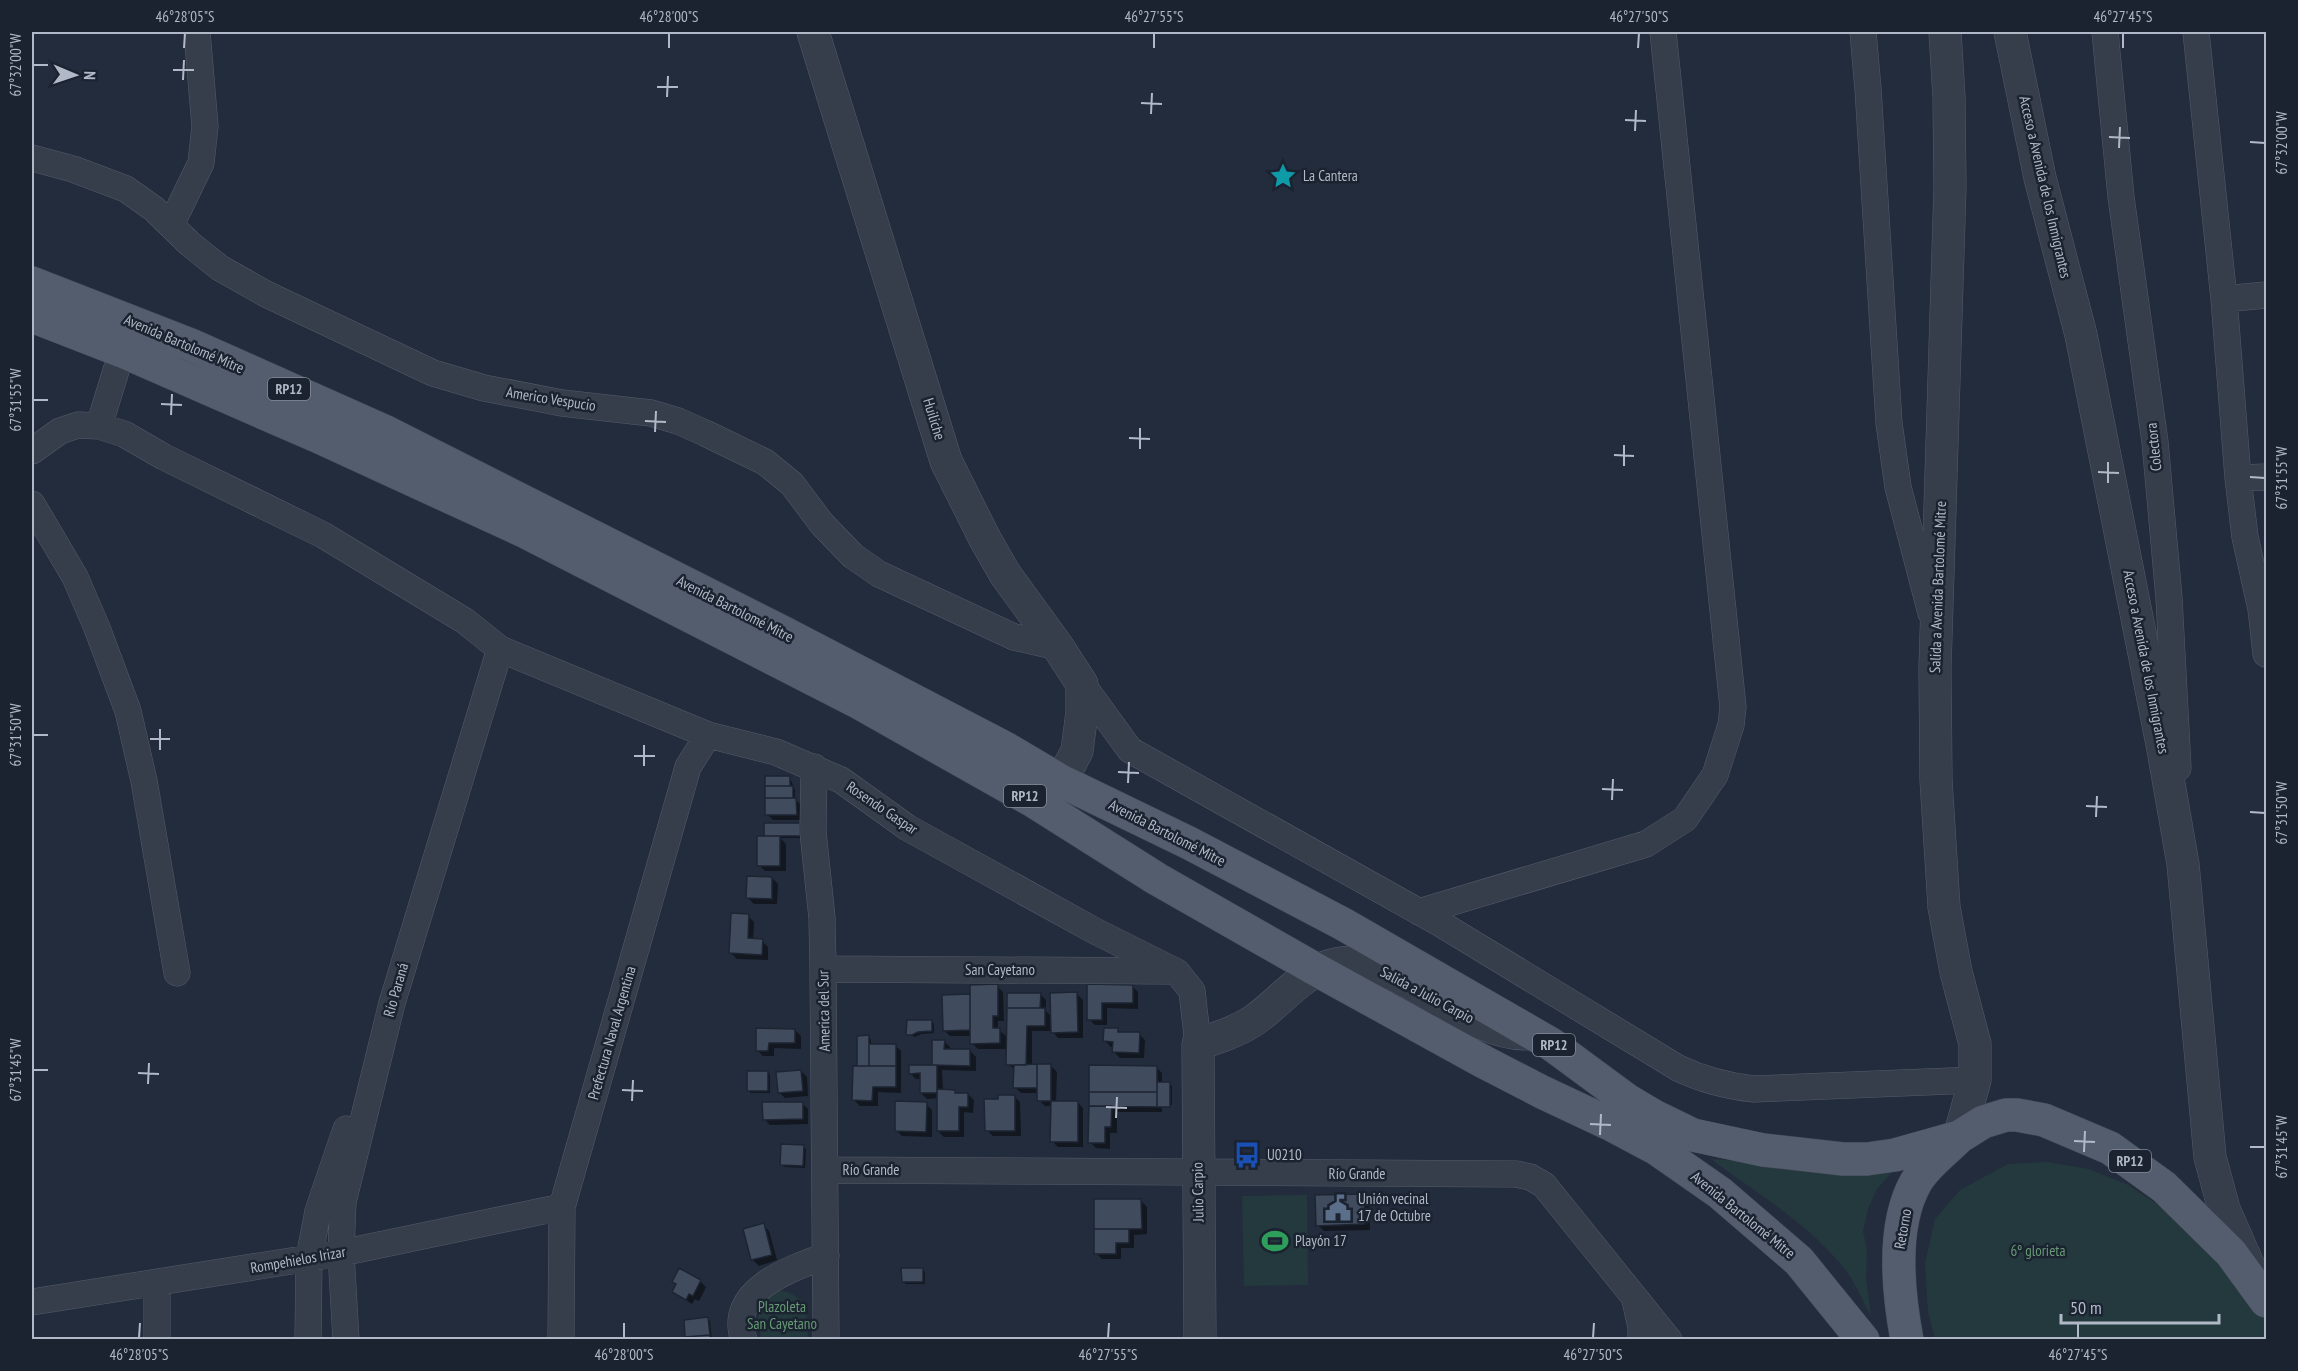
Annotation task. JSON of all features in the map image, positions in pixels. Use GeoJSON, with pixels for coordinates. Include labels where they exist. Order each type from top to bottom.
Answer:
{"type":"FeatureCollection","features":[{"type":"Feature","properties":{"kind":"main road","name":"Avenida Bartolomé Mitre"},"geometry":{"type":"LineString","coordinates":[[32,283],[191,345],[384,431],[794,638],[1005,748],[1061,781],[1189,843],[1343,924],[1535,1034],[1627,1100],[1693,1135],[1738,1146],[1843,1159],[1867,1159],[1895,1155],[1959,1137],[1983,1122],[2017,1115],[2044,1120],[2063,1126],[2110,1148],[2164,1187],[2231,1252],[2265,1300]]}},
{"type":"Feature","properties":{"kind":"main road","name":"Avenida Bartolomé Mitre"},"geometry":{"type":"LineString","coordinates":[[32,316],[122,351],[319,437],[526,532],[856,701],[1035,802],[1156,879],[1315,969],[1484,1062],[1657,1149],[1720,1192],[1799,1261],[1863,1340]]}},
{"type":"Feature","properties":{"kind":"main road","name":"Retorno"},"geometry":{"type":"LineString","coordinates":[[1907,1340],[1903,1320],[1898,1252],[1902,1220],[1915,1183],[1959,1137]]}},
{"type":"Feature","properties":{"kind":"street"},"geometry":{"type":"LineString","coordinates":[[171,225],[201,163],[205,126],[197,32]]}},
{"type":"Feature","properties":{"kind":"street","name":"Huiliche"},"geometry":{"type":"LineString","coordinates":[[813,32],[946,461],[1005,574],[1082,684]]}},
{"type":"Feature","properties":{"kind":"street"},"geometry":{"type":"LineString","coordinates":[[1419,912],[1646,844],[1685,819],[1715,775],[1731,725],[1733,707],[1663,32]]}},
{"type":"Feature","properties":{"kind":"street"},"geometry":{"type":"LineString","coordinates":[[1863,32],[1888,423],[1898,487],[1936,633]]}},
{"type":"Feature","properties":{"kind":"street","name":"Salida a Avenida Bartolomé Mitre"},"geometry":{"type":"LineString","coordinates":[[1945,32],[1949,97],[1950,186],[1936,633],[1936,780],[1944,907],[1956,972],[1975,1044],[1975,1080],[1959,1137]]}},
{"type":"Feature","properties":{"kind":"street","name":"Acceso a Avenida de los Inmigrantes"},"geometry":{"type":"LineString","coordinates":[[2010,32],[2040,178],[2082,335],[2162,744],[2183,864],[2210,1157],[2224,1209],[2265,1300]]}},
{"type":"Feature","properties":{"kind":"street","name":"Colectora"},"geometry":{"type":"LineString","coordinates":[[2105,32],[2121,197],[2154,442],[2162,520],[2169,598],[2183,864]]}},
{"type":"Feature","properties":{"kind":"street"},"geometry":{"type":"LineString","coordinates":[[2196,32],[2224,298],[2238,477],[2245,537],[2261,609],[2266,654]]}},
{"type":"Feature","properties":{"kind":"street","name":"Americo Vespucio"},"geometry":{"type":"LineString","coordinates":[[32,158],[73,169],[126,189],[154,209],[220,268],[266,294],[433,373],[484,388],[562,403],[651,413],[678,421],[705,433],[765,462],[792,484],[822,524],[853,556],[879,574],[1014,637],[1058,647]]}},
{"type":"Feature","properties":{"kind":"street"},"geometry":{"type":"LineString","coordinates":[[2224,298],[2266,295]]}},
{"type":"Feature","properties":{"kind":"street"},"geometry":{"type":"LineString","coordinates":[[32,451],[42,431],[60,431],[78,425],[99,426],[122,351]]}},
{"type":"Feature","properties":{"kind":"street","name":"Rosendo Gaspar"},"geometry":{"type":"LineString","coordinates":[[99,426],[124,434],[164,457],[323,535],[465,621],[500,649],[708,735],[776,752],[841,780],[908,828],[1095,931],[1177,972]]}},
{"type":"Feature","properties":{"kind":"street"},"geometry":{"type":"LineString","coordinates":[[2238,477],[2266,477]]}},
{"type":"Feature","properties":{"kind":"street"},"geometry":{"type":"LineString","coordinates":[[32,504],[75,577],[97,627],[128,711],[144,781],[177,973]]}},
{"type":"Feature","properties":{"kind":"street","name":"Río Paraná"},"geometry":{"type":"LineString","coordinates":[[346,1340],[341,1253],[343,1202],[392,1003],[500,649]]}},
{"type":"Feature","properties":{"kind":"street"},"geometry":{"type":"LineString","coordinates":[[1082,684],[1130,750],[1419,912],[1700,1079],[1726,1086],[1754,1089],[1975,1080]]}},
{"type":"Feature","properties":{"kind":"street"},"geometry":{"type":"LineString","coordinates":[[1061,781],[1077,751],[1082,712],[1082,684]]}},
{"type":"Feature","properties":{"kind":"street","name":"Prefectura Naval Argentina"},"geometry":{"type":"LineString","coordinates":[[561,1340],[562,1207],[688,767],[708,735]]}},
{"type":"Feature","properties":{"kind":"street","name":"America del Sur"},"geometry":{"type":"LineString","coordinates":[[814,767],[813,832],[822,918],[826,1340]]}},
{"type":"Feature","properties":{"kind":"street","name":"Salida a Julio Carpio"},"geometry":{"type":"LineString","coordinates":[[1198,1044],[1235,1032],[1252,1022],[1315,969],[1338,963],[1365,964],[1402,979],[1481,1023],[1515,1034],[1535,1034]]}},
{"type":"Feature","properties":{"kind":"street","name":"San Cayetano"},"geometry":{"type":"LineString","coordinates":[[823,969],[1177,972]]}},
{"type":"Feature","properties":{"kind":"street"},"geometry":{"type":"LineString","coordinates":[[1177,972],[1192,991],[1198,1044]]}},
{"type":"Feature","properties":{"kind":"street"},"geometry":{"type":"LineString","coordinates":[[308,1340],[309,1258],[318,1211],[392,1003]]}},
{"type":"Feature","properties":{"kind":"street","name":"Julio Carpio"},"geometry":{"type":"LineString","coordinates":[[1198,1044],[1200,1340]]}},
{"type":"Feature","properties":{"kind":"street","name":"Río Grande"},"geometry":{"type":"LineString","coordinates":[[825,1170],[1516,1174],[1530,1177],[1544,1185],[1669,1340]]}},
{"type":"Feature","properties":{"kind":"street","name":"Rompehielos Irizar"},"geometry":{"type":"LineString","coordinates":[[32,1302],[341,1253],[562,1207]]}},
{"type":"Feature","properties":{"kind":"street"},"geometry":{"type":"LineString","coordinates":[[744,1340],[741,1323],[744,1308],[753,1295],[764,1284],[793,1268],[826,1256]]}},
{"type":"Feature","properties":{"kind":"street"},"geometry":{"type":"LineString","coordinates":[[157,1284],[157,1340]]}},
{"type":"Feature","properties":{"kind":"street"},"geometry":{"type":"LineString","coordinates":[[1634,1297],[1641,1327],[1641,1340]]}},
{"type":"Feature","properties":{"kind":"green space"},"geometry":{"type":"Polygon","coordinates":[[[1711,1159],[1894,1170],[1877,1189],[1868,1209],[1863,1231],[1867,1250],[1866,1278],[1871,1316],[1848,1273],[1830,1252],[1781,1209],[1711,1159]]]}},
{"type":"Feature","properties":{"kind":"green space","name":"6º glorieta"},"geometry":{"type":"Polygon","coordinates":[[[2047,1162],[2089,1169],[2128,1185],[2172,1214],[2266,1315],[2266,1339],[1935,1339],[1928,1312],[1925,1263],[1935,1219],[1960,1190],[2008,1164],[2047,1162]]]}},
{"type":"Feature","properties":{"kind":"green space","name":"Playón 17"},"geometry":{"type":"Polygon","coordinates":[[[1307,1195],[1308,1285],[1244,1286],[1242,1196],[1307,1195]]]}},
{"type":"Feature","properties":{"kind":"green space","name":"Plazoleta San Cayetano"},"geometry":{"type":"Polygon","coordinates":[[[771,1290],[791,1294],[806,1306],[808,1339],[761,1339],[758,1318],[761,1297],[771,1290]]]}},
{"type":"Feature","properties":{"kind":"building"},"geometry":{"type":"Polygon","coordinates":[[[765,776],[790,776],[790,786],[765,786],[765,776]]]}},
{"type":"Feature","properties":{"kind":"building"},"geometry":{"type":"Polygon","coordinates":[[[765,786],[793,786],[793,798],[765,798],[765,786]]]}},
{"type":"Feature","properties":{"kind":"building"},"geometry":{"type":"Polygon","coordinates":[[[765,798],[796,798],[797,815],[765,815],[765,798]]]}},
{"type":"Feature","properties":{"kind":"building"},"geometry":{"type":"Polygon","coordinates":[[[764,823],[800,823],[800,836],[764,836],[764,823]]]}},
{"type":"Feature","properties":{"kind":"building"},"geometry":{"type":"Polygon","coordinates":[[[757,836],[780,836],[780,866],[757,866],[757,836]]]}},
{"type":"Feature","properties":{"kind":"building"},"geometry":{"type":"Polygon","coordinates":[[[747,876],[772,877],[772,899],[746,898],[747,876]]]}},
{"type":"Feature","properties":{"kind":"building"},"geometry":{"type":"Polygon","coordinates":[[[731,913],[749,914],[748,938],[763,939],[762,955],[729,953],[731,913]]]}},
{"type":"Feature","properties":{"kind":"building"},"geometry":{"type":"Polygon","coordinates":[[[998,984],[998,1016],[993,1016],[993,1028],[1000,1028],[1000,1043],[970,1044],[970,985],[998,984]]]}},
{"type":"Feature","properties":{"kind":"building"},"geometry":{"type":"Polygon","coordinates":[[[1087,984],[1133,985],[1133,1003],[1102,1003],[1102,1020],[1087,1020],[1087,984]]]}},
{"type":"Feature","properties":{"kind":"building"},"geometry":{"type":"Polygon","coordinates":[[[1077,992],[1078,1032],[1051,1033],[1050,993],[1077,992]]]}},
{"type":"Feature","properties":{"kind":"building"},"geometry":{"type":"Polygon","coordinates":[[[1007,993],[1041,993],[1040,1008],[1007,1008],[1007,993]]]}},
{"type":"Feature","properties":{"kind":"building"},"geometry":{"type":"Polygon","coordinates":[[[970,994],[970,1030],[943,1031],[942,995],[970,994]]]}},
{"type":"Feature","properties":{"kind":"building"},"geometry":{"type":"Polygon","coordinates":[[[1007,1008],[1045,1008],[1045,1026],[1027,1026],[1026,1065],[1006,1065],[1007,1008]]]}},
{"type":"Feature","properties":{"kind":"building"},"geometry":{"type":"Polygon","coordinates":[[[907,1020],[932,1020],[932,1031],[906,1035],[907,1020]]]}},
{"type":"Feature","properties":{"kind":"building"},"geometry":{"type":"Polygon","coordinates":[[[756,1028],[795,1029],[795,1043],[769,1043],[768,1051],[756,1051],[756,1028]]]}},
{"type":"Feature","properties":{"kind":"building"},"geometry":{"type":"Polygon","coordinates":[[[1104,1028],[1118,1028],[1118,1032],[1140,1032],[1139,1053],[1112,1052],[1113,1042],[1103,1041],[1104,1028]]]}},
{"type":"Feature","properties":{"kind":"building"},"geometry":{"type":"Polygon","coordinates":[[[869,1035],[869,1066],[857,1066],[857,1036],[869,1035]]]}},
{"type":"Feature","properties":{"kind":"building"},"geometry":{"type":"Polygon","coordinates":[[[932,1040],[945,1040],[944,1049],[970,1049],[970,1066],[932,1065],[932,1040]]]}},
{"type":"Feature","properties":{"kind":"building"},"geometry":{"type":"Polygon","coordinates":[[[869,1044],[896,1044],[896,1066],[869,1066],[869,1044]]]}},
{"type":"Feature","properties":{"kind":"building"},"geometry":{"type":"Polygon","coordinates":[[[1037,1064],[1051,1064],[1051,1101],[1037,1101],[1037,1064]]]}},
{"type":"Feature","properties":{"kind":"building"},"geometry":{"type":"Polygon","coordinates":[[[1037,1064],[1037,1088],[1013,1088],[1014,1065],[1037,1064]]]}},
{"type":"Feature","properties":{"kind":"building"},"geometry":{"type":"Polygon","coordinates":[[[909,1065],[937,1065],[937,1093],[920,1093],[920,1073],[909,1074],[909,1065]]]}},
{"type":"Feature","properties":{"kind":"building"},"geometry":{"type":"Polygon","coordinates":[[[1089,1065],[1157,1066],[1157,1092],[1089,1092],[1089,1065]]]}},
{"type":"Feature","properties":{"kind":"building"},"geometry":{"type":"Polygon","coordinates":[[[853,1066],[896,1066],[896,1087],[873,1087],[872,1101],[852,1100],[853,1066]]]}},
{"type":"Feature","properties":{"kind":"building"},"geometry":{"type":"Polygon","coordinates":[[[801,1070],[803,1091],[778,1093],[776,1072],[801,1070]]]}},
{"type":"Feature","properties":{"kind":"building"},"geometry":{"type":"Polygon","coordinates":[[[747,1071],[768,1071],[768,1091],[747,1091],[747,1071]]]}},
{"type":"Feature","properties":{"kind":"building"},"geometry":{"type":"Polygon","coordinates":[[[1157,1082],[1170,1082],[1170,1107],[1157,1107],[1157,1082]]]}},
{"type":"Feature","properties":{"kind":"building"},"geometry":{"type":"Polygon","coordinates":[[[937,1089],[968,1093],[968,1107],[959,1107],[959,1131],[937,1131],[937,1089]]]}},
{"type":"Feature","properties":{"kind":"building"},"geometry":{"type":"Polygon","coordinates":[[[1089,1092],[1157,1092],[1157,1107],[1089,1106],[1089,1092]]]}},
{"type":"Feature","properties":{"kind":"building"},"geometry":{"type":"Polygon","coordinates":[[[998,1095],[1015,1095],[1015,1131],[985,1131],[984,1099],[998,1099],[998,1095]]]}},
{"type":"Feature","properties":{"kind":"building"},"geometry":{"type":"Polygon","coordinates":[[[895,1101],[927,1102],[926,1132],[895,1131],[895,1101]]]}},
{"type":"Feature","properties":{"kind":"building"},"geometry":{"type":"Polygon","coordinates":[[[1051,1101],[1078,1101],[1078,1142],[1050,1142],[1051,1101]]]}},
{"type":"Feature","properties":{"kind":"building"},"geometry":{"type":"Polygon","coordinates":[[[762,1102],[803,1102],[803,1119],[763,1120],[762,1102]]]}},
{"type":"Feature","properties":{"kind":"building"},"geometry":{"type":"Polygon","coordinates":[[[1089,1106],[1112,1106],[1111,1127],[1105,1127],[1105,1143],[1088,1143],[1089,1106]]]}},
{"type":"Feature","properties":{"kind":"building"},"geometry":{"type":"Polygon","coordinates":[[[781,1144],[804,1145],[803,1166],[780,1165],[781,1144]]]}},
{"type":"Feature","properties":{"kind":"building"},"geometry":{"type":"Polygon","coordinates":[[[1364,1194],[1365,1224],[1316,1226],[1315,1195],[1364,1194]]]}},
{"type":"Feature","properties":{"kind":"building"},"geometry":{"type":"Polygon","coordinates":[[[1094,1199],[1141,1199],[1142,1229],[1094,1229],[1094,1199]]]}},
{"type":"Feature","properties":{"kind":"building"},"geometry":{"type":"Polygon","coordinates":[[[764,1223],[772,1255],[751,1260],[743,1229],[764,1223]]]}},
{"type":"Feature","properties":{"kind":"building"},"geometry":{"type":"Polygon","coordinates":[[[1094,1229],[1129,1229],[1129,1243],[1116,1243],[1116,1254],[1094,1254],[1094,1229]]]}},
{"type":"Feature","properties":{"kind":"building"},"geometry":{"type":"Polygon","coordinates":[[[679,1268],[701,1280],[693,1296],[689,1294],[686,1300],[672,1292],[676,1284],[672,1282],[679,1268]]]}},
{"type":"Feature","properties":{"kind":"building"},"geometry":{"type":"Polygon","coordinates":[[[901,1268],[923,1268],[923,1282],[902,1282],[901,1268]]]}},
{"type":"Feature","properties":{"kind":"building"},"geometry":{"type":"Polygon","coordinates":[[[708,1317],[710,1335],[685,1337],[684,1320],[708,1317]]]}},
{"type":"Feature","properties":{"kind":"building"},"geometry":{"type":"Polygon","coordinates":[[[710,1335],[710,1340],[685,1340],[685,1337],[710,1335]]]}},
{"type":"Feature","properties":{"kind":"place","name":"La Cantera"},"geometry":{"type":"Point","coordinates":[1283,176]}},
{"type":"Feature","properties":{"kind":"place","name":"U0210"},"geometry":{"type":"Point","coordinates":[1247,1155]}},
{"type":"Feature","properties":{"kind":"place","name":"Unión vecinal 17 de Octubre"},"geometry":{"type":"Point","coordinates":[1338,1208]}},
{"type":"Feature","properties":{"kind":"place","name":"Playón 17"},"geometry":{"type":"Point","coordinates":[1275,1241]}}]}
